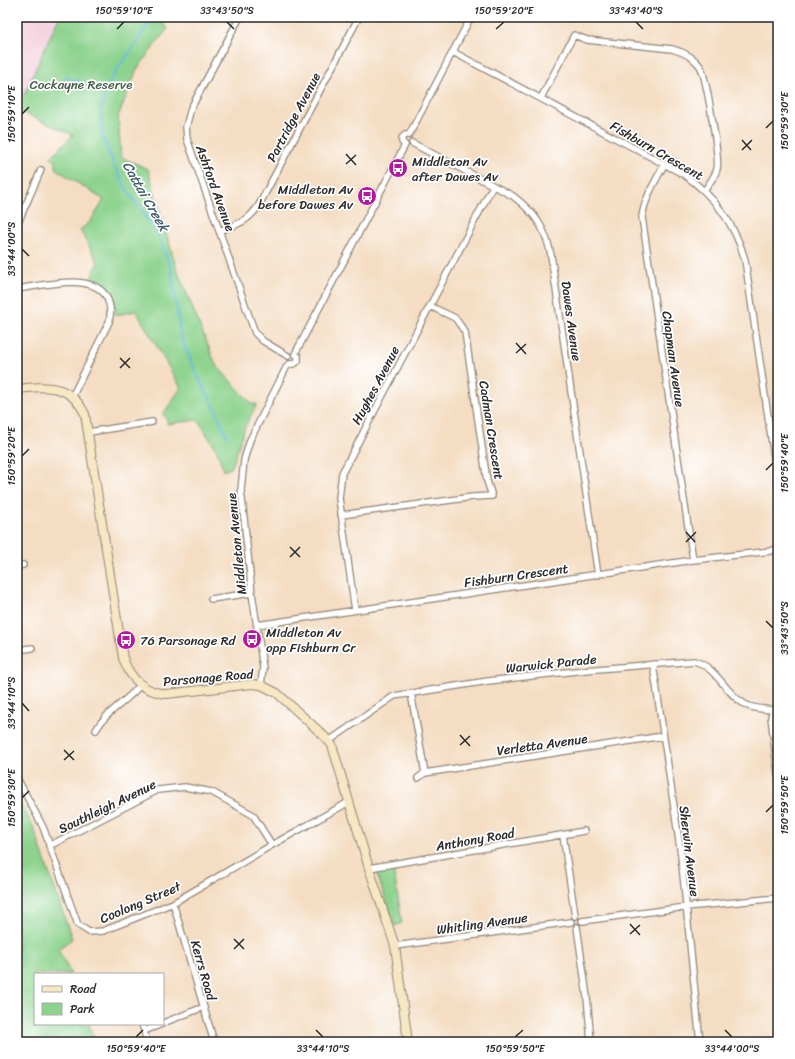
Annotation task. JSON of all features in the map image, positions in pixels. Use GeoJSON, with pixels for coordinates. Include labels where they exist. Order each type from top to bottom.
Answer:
{"type":"FeatureCollection","features":[{"type":"Feature","properties":{"kind":"street","name":"Ashford Avenue"},"geometry":{"type":"LineString","coordinates":[[240,17],[191,108],[186,127],[187,139],[255,333],[263,341],[288,356]]}},
{"type":"Feature","properties":{"kind":"street","name":"Partridge Avenue"},"geometry":{"type":"LineString","coordinates":[[219,231],[243,223],[252,215],[259,205],[359,17]]}},
{"type":"Feature","properties":{"kind":"street"},"geometry":{"type":"LineString","coordinates":[[405,145],[402,142],[402,138],[405,135],[409,135],[471,17]]}},
{"type":"Feature","properties":{"kind":"street"},"geometry":{"type":"LineString","coordinates":[[541,98],[574,35],[587,40],[672,49],[684,52],[694,59],[701,67],[706,87],[717,154],[718,168],[705,190]]}},
{"type":"Feature","properties":{"kind":"street","name":"Fishburn Crescent"},"geometry":{"type":"LineString","coordinates":[[453,52],[683,174],[705,190],[718,205],[734,229],[745,260],[778,484]]}},
{"type":"Feature","properties":{"kind":"street"},"geometry":{"type":"LineString","coordinates":[[295,354],[405,145],[412,143],[412,139],[409,135]]}},
{"type":"Feature","properties":{"kind":"street","name":"Dawes Avenue"},"geometry":{"type":"LineString","coordinates":[[412,143],[513,196],[526,207],[547,236],[598,575]]}},
{"type":"Feature","properties":{"kind":"street","name":"Chapman Avenue"},"geometry":{"type":"LineString","coordinates":[[664,165],[648,195],[644,205],[642,217],[693,560]]}},
{"type":"Feature","properties":{"kind":"street"},"geometry":{"type":"LineString","coordinates":[[17,225],[41,170]]}},
{"type":"Feature","properties":{"kind":"street","name":"Hughes Avenue"},"geometry":{"type":"LineString","coordinates":[[355,610],[338,489],[342,473],[493,186]]}},
{"type":"Feature","properties":{"kind":"street"},"geometry":{"type":"LineString","coordinates":[[17,289],[86,283],[100,289],[107,297],[111,313],[109,322],[72,396]]}},
{"type":"Feature","properties":{"kind":"street","name":"Cadman Crescent"},"geometry":{"type":"LineString","coordinates":[[341,515],[473,497],[492,496],[487,481],[465,332],[455,318],[430,306]]}},
{"type":"Feature","properties":{"kind":"street"},"geometry":{"type":"LineString","coordinates":[[295,354],[298,356],[298,361],[295,364],[290,364],[288,356],[295,354]]}},
{"type":"Feature","properties":{"kind":"street","name":"Middleton Avenue"},"geometry":{"type":"LineString","coordinates":[[261,685],[263,668],[252,593],[241,499],[244,460],[256,426],[287,366],[290,364]]}},
{"type":"Feature","properties":{"kind":"street"},"geometry":{"type":"LineString","coordinates":[[17,389],[50,387],[72,396],[83,410],[89,432],[123,658],[132,676],[140,685],[129,698],[102,719],[96,730]]}},
{"type":"Feature","properties":{"kind":"street"},"geometry":{"type":"LineString","coordinates":[[89,432],[152,422]]}},
{"type":"Feature","properties":{"kind":"street","name":"Fishburn Crescent"},"geometry":{"type":"LineString","coordinates":[[257,625],[693,560],[771,551],[778,548]]}},
{"type":"Feature","properties":{"kind":"street"},"geometry":{"type":"LineString","coordinates":[[211,599],[252,593]]}},
{"type":"Feature","properties":{"kind":"street"},"geometry":{"type":"LineString","coordinates":[[17,650],[32,648]]}},
{"type":"Feature","properties":{"kind":"street","name":"Warwick Parade"},"geometry":{"type":"LineString","coordinates":[[329,741],[394,696],[488,680],[694,661],[711,670],[742,703],[750,707],[775,709]]}},
{"type":"Feature","properties":{"kind":"street","name":"Sherwin Avenue"},"geometry":{"type":"LineString","coordinates":[[653,664],[662,736],[681,854],[700,1042]]}},
{"type":"Feature","properties":{"kind":"street","name":"Parsonage Road"},"geometry":{"type":"LineString","coordinates":[[140,685],[152,692],[167,694],[252,684],[261,685],[277,693],[329,741],[334,750],[369,868],[395,946],[408,1042]]}},
{"type":"Feature","properties":{"kind":"street"},"geometry":{"type":"LineString","coordinates":[[411,693],[425,773]]}},
{"type":"Feature","properties":{"kind":"street"},"geometry":{"type":"LineString","coordinates":[[775,709],[771,717],[778,774]]}},
{"type":"Feature","properties":{"kind":"street","name":"Verletta Avenue"},"geometry":{"type":"LineString","coordinates":[[418,778],[425,773],[662,736]]}},
{"type":"Feature","properties":{"kind":"street","name":"Coolong Street"},"geometry":{"type":"LineString","coordinates":[[17,778],[41,823],[78,925],[89,932],[103,931],[173,903],[349,802]]}},
{"type":"Feature","properties":{"kind":"street","name":"Southleigh Avenue"},"geometry":{"type":"LineString","coordinates":[[49,846],[158,790],[185,787],[212,792],[253,815],[272,845]]}},
{"type":"Feature","properties":{"kind":"street","name":"Anthony Road"},"geometry":{"type":"LineString","coordinates":[[369,868],[584,831]]}},
{"type":"Feature","properties":{"kind":"street"},"geometry":{"type":"LineString","coordinates":[[563,835],[575,916],[572,918],[571,922],[577,927],[587,997],[591,1042]]}},
{"type":"Feature","properties":{"kind":"street"},"geometry":{"type":"LineString","coordinates":[[577,927],[582,921],[686,906],[778,898]]}},
{"type":"Feature","properties":{"kind":"street","name":"Kerrs Road"},"geometry":{"type":"LineString","coordinates":[[173,903],[214,1042]]}},
{"type":"Feature","properties":{"kind":"street"},"geometry":{"type":"LineString","coordinates":[[575,916],[580,917],[582,921]]}},
{"type":"Feature","properties":{"kind":"street","name":"Whitling Avenue"},"geometry":{"type":"LineString","coordinates":[[395,946],[571,922]]}},
{"type":"Feature","properties":{"kind":"street"},"geometry":{"type":"LineString","coordinates":[[164,1023],[204,1007]]}},
{"type":"Feature","properties":{"kind":"street"},"geometry":{"type":"LineString","coordinates":[[142,1025],[147,1042]]}},
{"type":"Feature","properties":{"kind":"street"},"geometry":{"type":"LineString","coordinates":[[144,1031],[159,1025]]}},
{"type":"Feature","properties":{"kind":"shaded area"},"geometry":{"type":"Polygon","coordinates":[[[17,17],[59,17],[17,109],[17,17]]]}},
{"type":"Feature","properties":{"kind":"green space","name":"Cockayne Reserve"},"geometry":{"type":"Polygon","coordinates":[[[59,17],[154,17],[168,28],[137,69],[118,117],[121,157],[148,169],[177,270],[216,365],[252,404],[257,404],[245,427],[232,467],[224,471],[217,451],[198,420],[167,424],[167,420],[163,414],[181,388],[136,311],[116,315],[113,303],[108,293],[97,281],[91,278],[98,262],[80,230],[90,222],[104,200],[56,169],[56,163],[51,157],[73,135],[17,110],[59,17]]]}},
{"type":"Feature","properties":{"kind":"green space"},"geometry":{"type":"Polygon","coordinates":[[[17,798],[33,826],[72,939],[58,949],[70,973],[34,973],[34,1025],[89,1025],[95,1042],[17,1042],[17,798]]]}},
{"type":"Feature","properties":{"kind":"green space"},"geometry":{"type":"Polygon","coordinates":[[[393,867],[402,923],[395,926],[376,872],[393,867]]]}},
{"type":"Feature","properties":{"kind":"waterway","name":"Cattai Creek"},"geometry":{"type":"LineString","coordinates":[[151,17],[138,41],[117,69],[105,92],[101,110],[102,136],[113,163],[127,190],[157,232],[171,268],[181,338],[197,375],[217,412],[227,437]]}},
{"type":"Feature","properties":{"kind":"waterway"},"geometry":{"type":"LineString","coordinates":[[65,77],[105,92]]}},
{"type":"Feature","properties":{"kind":"place","name":"Middleton Av after Dawes Av"},"geometry":{"type":"Point","coordinates":[398,168]}},
{"type":"Feature","properties":{"kind":"place","name":"Middleton Av before Dawes Av"},"geometry":{"type":"Point","coordinates":[367,196]}},
{"type":"Feature","properties":{"kind":"place","name":"Middleton Av opp Fishburn Cr"},"geometry":{"type":"Point","coordinates":[252,639]}},
{"type":"Feature","properties":{"kind":"place","name":"76 Parsonage Rd"},"geometry":{"type":"Point","coordinates":[126,640]}}]}
